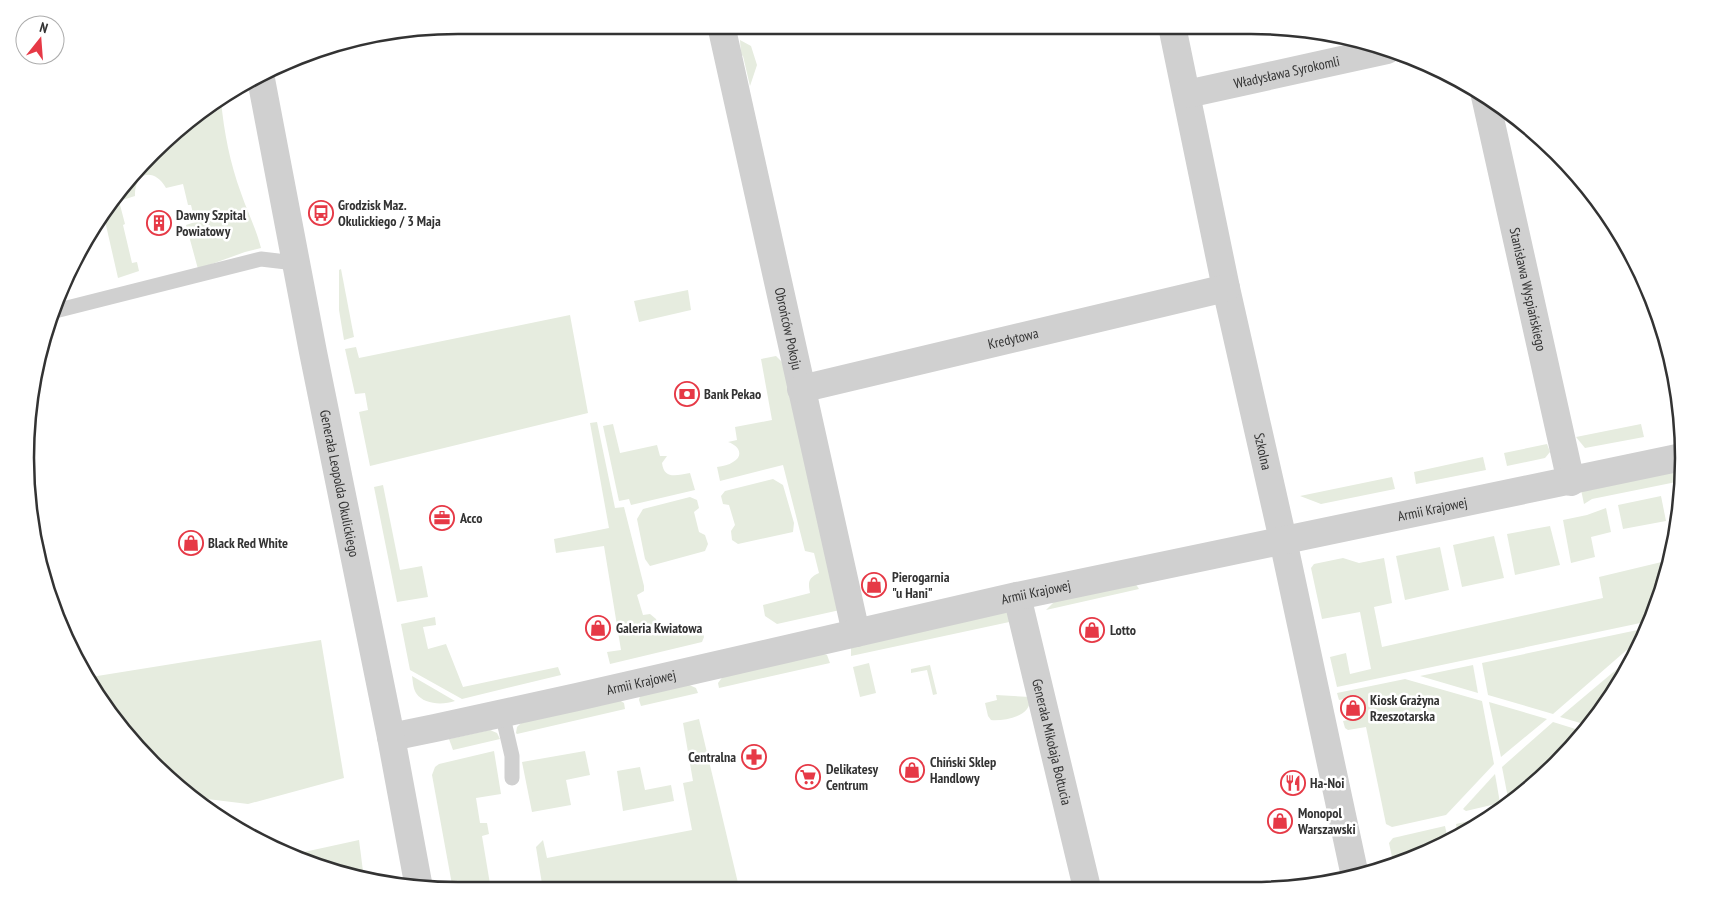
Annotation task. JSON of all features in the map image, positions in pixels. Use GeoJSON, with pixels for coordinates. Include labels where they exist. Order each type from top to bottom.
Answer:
{"type":"FeatureCollection","features":[{"type":"Feature","properties":{"kind":"street","name":"Obrońców Pokoju"},"geometry":{"type":"LineString","coordinates":[[723,34],[856,633]]}},
{"type":"Feature","properties":{"kind":"street","name":"Szkolna"},"geometry":{"type":"LineString","coordinates":[[1174,34],[1226,288],[1283,540],[1354,870]]}},
{"type":"Feature","properties":{"kind":"street","name":"Władysława Syrokomli"},"geometry":{"type":"LineString","coordinates":[[1187,94],[1376,53]]}},
{"type":"Feature","properties":{"kind":"street","name":"Generała Leopolda Okulickiego"},"geometry":{"type":"LineString","coordinates":[[262,83],[295,263],[392,737],[418,880]]}},
{"type":"Feature","properties":{"kind":"street","name":"Stanisława Wyspiańskiego"},"geometry":{"type":"LineString","coordinates":[[1487,105],[1571,482]]}},
{"type":"Feature","properties":{"kind":"street","name":"Kredytowa"},"geometry":{"type":"LineString","coordinates":[[801,389],[1226,288]]}},
{"type":"Feature","properties":{"kind":"street","name":"Armii Krajowej"},"geometry":{"type":"LineString","coordinates":[[392,737],[1017,596],[1571,482],[1675,459]]}},
{"type":"Feature","properties":{"kind":"street","name":"Generała Mikołaja Bołtucia"},"geometry":{"type":"LineString","coordinates":[[1017,596],[1086,882]]}},
{"type":"Feature","properties":{"kind":"lane"},"geometry":{"type":"LineString","coordinates":[[60,311],[261,259],[295,263]]}},
{"type":"Feature","properties":{"kind":"lane"},"geometry":{"type":"LineString","coordinates":[[502,713],[512,756],[512,778]]}},
{"type":"Feature","properties":{"kind":"shaded area"},"geometry":{"type":"Polygon","coordinates":[[[740,40],[751,46],[757,65],[750,86],[743,56],[741,55],[740,40]]]}},
{"type":"Feature","properties":{"kind":"shaded area"},"geometry":{"type":"Polygon","coordinates":[[[222,105],[234,170],[261,248],[198,269],[186,225],[195,222],[191,205],[188,205],[183,184],[166,188],[156,177],[146,175],[141,177],[138,182],[135,196],[121,200],[139,178],[178,139],[222,105]]]}},
{"type":"Feature","properties":{"kind":"shaded area"},"geometry":{"type":"Polygon","coordinates":[[[119,202],[132,263],[137,262],[139,271],[118,278],[105,222],[119,202]]]}},
{"type":"Feature","properties":{"kind":"shaded area"},"geometry":{"type":"Polygon","coordinates":[[[341,269],[354,337],[344,340],[339,310],[339,270],[341,269]]]}},
{"type":"Feature","properties":{"kind":"shaded area"},"geometry":{"type":"Polygon","coordinates":[[[688,290],[691,310],[639,322],[634,301],[688,290]]]}},
{"type":"Feature","properties":{"kind":"shaded area"},"geometry":{"type":"Polygon","coordinates":[[[570,315],[588,413],[370,466],[359,412],[368,410],[365,393],[355,394],[345,349],[356,347],[359,358],[570,315]]]}},
{"type":"Feature","properties":{"kind":"shaded area"},"geometry":{"type":"Polygon","coordinates":[[[776,356],[784,364],[840,610],[777,624],[765,616],[763,605],[810,593],[810,581],[819,573],[814,553],[805,551],[783,465],[720,481],[717,467],[730,464],[739,456],[739,450],[735,445],[728,442],[737,440],[735,427],[772,420],[761,359],[776,356]]]}},
{"type":"Feature","properties":{"kind":"shaded area"},"geometry":{"type":"Polygon","coordinates":[[[597,422],[615,508],[624,507],[644,586],[644,591],[637,595],[643,615],[650,614],[656,619],[660,632],[700,623],[704,637],[702,642],[610,664],[607,652],[621,650],[604,546],[556,553],[554,539],[609,528],[590,423],[597,422]]]}},
{"type":"Feature","properties":{"kind":"shaded area"},"geometry":{"type":"Polygon","coordinates":[[[613,424],[620,453],[657,445],[660,456],[667,456],[662,463],[665,472],[672,475],[690,473],[695,490],[631,505],[629,499],[619,501],[603,426],[613,424]]]}},
{"type":"Feature","properties":{"kind":"shaded area"},"geometry":{"type":"Polygon","coordinates":[[[1641,424],[1644,437],[1585,448],[1576,437],[1641,424]]]}},
{"type":"Feature","properties":{"kind":"shaded area"},"geometry":{"type":"Polygon","coordinates":[[[1547,444],[1550,452],[1545,458],[1507,466],[1504,453],[1547,444]]]}},
{"type":"Feature","properties":{"kind":"shaded area"},"geometry":{"type":"Polygon","coordinates":[[[1483,457],[1486,470],[1416,484],[1414,472],[1483,457]]]}},
{"type":"Feature","properties":{"kind":"shaded area"},"geometry":{"type":"Polygon","coordinates":[[[1675,465],[1674,482],[1592,499],[1584,504],[1580,485],[1675,465]]]}},
{"type":"Feature","properties":{"kind":"shaded area"},"geometry":{"type":"Polygon","coordinates":[[[1392,477],[1395,489],[1321,504],[1300,496],[1392,477]]]}},
{"type":"Feature","properties":{"kind":"shaded area"},"geometry":{"type":"Polygon","coordinates":[[[773,479],[783,485],[794,523],[793,532],[738,544],[732,540],[731,531],[735,525],[729,505],[723,504],[721,496],[725,491],[773,479]]]}},
{"type":"Feature","properties":{"kind":"shaded area"},"geometry":{"type":"Polygon","coordinates":[[[383,485],[400,570],[422,566],[428,597],[397,602],[374,487],[383,485]]]}},
{"type":"Feature","properties":{"kind":"shaded area"},"geometry":{"type":"Polygon","coordinates":[[[1661,496],[1666,521],[1623,529],[1618,505],[1661,496]]]}},
{"type":"Feature","properties":{"kind":"shaded area"},"geometry":{"type":"Polygon","coordinates":[[[690,497],[697,500],[699,508],[694,512],[699,532],[705,535],[708,544],[705,551],[650,566],[645,559],[637,519],[643,509],[690,497]]]}},
{"type":"Feature","properties":{"kind":"shaded area"},"geometry":{"type":"Polygon","coordinates":[[[1606,508],[1611,532],[1591,537],[1595,557],[1571,563],[1563,520],[1587,515],[1606,508]]]}},
{"type":"Feature","properties":{"kind":"shaded area"},"geometry":{"type":"Polygon","coordinates":[[[1550,526],[1560,565],[1515,575],[1507,534],[1550,526]]]}},
{"type":"Feature","properties":{"kind":"shaded area"},"geometry":{"type":"Polygon","coordinates":[[[1494,536],[1504,578],[1462,587],[1453,545],[1494,536]]]}},
{"type":"Feature","properties":{"kind":"shaded area"},"geometry":{"type":"Polygon","coordinates":[[[1440,547],[1449,590],[1405,600],[1396,556],[1440,547]]]}},
{"type":"Feature","properties":{"kind":"shaded area"},"geometry":{"type":"Polygon","coordinates":[[[1343,558],[1359,563],[1384,558],[1392,603],[1374,607],[1382,647],[1603,598],[1599,577],[1662,562],[1642,623],[1337,687],[1330,657],[1346,653],[1350,674],[1371,669],[1360,612],[1322,619],[1311,568],[1314,564],[1343,558]]]}},
{"type":"Feature","properties":{"kind":"shaded area"},"geometry":{"type":"Polygon","coordinates":[[[1135,583],[1139,589],[1046,610],[1054,602],[1135,583]]]}},
{"type":"Feature","properties":{"kind":"shaded area"},"geometry":{"type":"Polygon","coordinates":[[[1003,612],[1009,613],[1014,621],[851,656],[851,648],[1003,612]]]}},
{"type":"Feature","properties":{"kind":"shaded area"},"geometry":{"type":"Polygon","coordinates":[[[435,617],[436,625],[423,627],[428,649],[446,644],[463,687],[558,667],[561,675],[462,699],[410,670],[401,624],[435,617]]]}},
{"type":"Feature","properties":{"kind":"shaded area"},"geometry":{"type":"Polygon","coordinates":[[[1638,630],[1631,647],[1553,714],[1488,695],[1482,663],[1638,630]]]}},
{"type":"Feature","properties":{"kind":"shaded area"},"geometry":{"type":"Polygon","coordinates":[[[321,640],[344,778],[248,804],[205,799],[177,776],[139,738],[105,694],[95,676],[321,640]]]}},
{"type":"Feature","properties":{"kind":"shaded area"},"geometry":{"type":"Polygon","coordinates":[[[821,653],[827,655],[830,663],[719,688],[718,683],[724,675],[821,653]]]}},
{"type":"Feature","properties":{"kind":"shaded area"},"geometry":{"type":"Polygon","coordinates":[[[869,663],[876,693],[860,697],[853,667],[869,663]]]}},
{"type":"Feature","properties":{"kind":"shaded area"},"geometry":{"type":"Polygon","coordinates":[[[930,665],[937,694],[933,695],[927,670],[911,673],[911,669],[930,665]]]}},
{"type":"Feature","properties":{"kind":"shaded area"},"geometry":{"type":"Polygon","coordinates":[[[1473,665],[1478,693],[1420,676],[1473,665]]]}},
{"type":"Feature","properties":{"kind":"shaded area"},"geometry":{"type":"Polygon","coordinates":[[[1620,667],[1604,694],[1582,723],[1560,717],[1620,667]]]}},
{"type":"Feature","properties":{"kind":"shaded area"},"geometry":{"type":"Polygon","coordinates":[[[412,676],[455,701],[434,703],[424,700],[415,691],[412,676]]]}},
{"type":"Feature","properties":{"kind":"shaded area"},"geometry":{"type":"Polygon","coordinates":[[[1405,679],[1482,701],[1494,764],[1446,815],[1392,827],[1386,824],[1366,727],[1348,730],[1345,728],[1343,721],[1361,717],[1356,697],[1339,700],[1337,693],[1405,679]]]}},
{"type":"Feature","properties":{"kind":"shaded area"},"geometry":{"type":"Polygon","coordinates":[[[687,684],[696,688],[698,693],[641,706],[640,696],[687,684]]]}},
{"type":"Feature","properties":{"kind":"shaded area"},"geometry":{"type":"Polygon","coordinates":[[[996,695],[1030,697],[1029,704],[1024,712],[1016,717],[991,720],[985,703],[997,700],[996,695]]]}},
{"type":"Feature","properties":{"kind":"shaded area"},"geometry":{"type":"Polygon","coordinates":[[[619,700],[624,703],[625,709],[516,733],[517,727],[521,723],[619,700]]]}},
{"type":"Feature","properties":{"kind":"shaded area"},"geometry":{"type":"Polygon","coordinates":[[[1489,702],[1547,719],[1501,757],[1489,702]]]}},
{"type":"Feature","properties":{"kind":"shaded area"},"geometry":{"type":"Polygon","coordinates":[[[699,719],[738,882],[542,882],[536,847],[543,840],[547,858],[692,830],[683,783],[693,781],[683,723],[699,719]]]}},
{"type":"Feature","properties":{"kind":"shaded area"},"geometry":{"type":"Polygon","coordinates":[[[1553,722],[1577,729],[1551,758],[1508,796],[1502,767],[1553,722]]]}},
{"type":"Feature","properties":{"kind":"shaded area"},"geometry":{"type":"Polygon","coordinates":[[[490,730],[497,733],[500,739],[453,750],[449,739],[490,730]]]}},
{"type":"Feature","properties":{"kind":"shaded area"},"geometry":{"type":"Polygon","coordinates":[[[494,751],[501,794],[476,798],[480,823],[487,823],[489,834],[482,836],[490,882],[451,882],[432,775],[435,767],[439,764],[494,751]]]}},
{"type":"Feature","properties":{"kind":"shaded area"},"geometry":{"type":"Polygon","coordinates":[[[585,751],[590,775],[566,780],[571,805],[532,812],[522,762],[585,751]]]}},
{"type":"Feature","properties":{"kind":"shaded area"},"geometry":{"type":"Polygon","coordinates":[[[640,767],[645,790],[671,785],[674,801],[623,811],[617,771],[640,767]]]}},
{"type":"Feature","properties":{"kind":"shaded area"},"geometry":{"type":"Polygon","coordinates":[[[1495,774],[1500,802],[1466,811],[1463,809],[1495,774]]]}},
{"type":"Feature","properties":{"kind":"shaded area"},"geometry":{"type":"Polygon","coordinates":[[[1470,821],[1457,828],[1456,824],[1470,821]]]}},
{"type":"Feature","properties":{"kind":"shaded area"},"geometry":{"type":"Polygon","coordinates":[[[1445,826],[1447,834],[1392,858],[1389,843],[1393,838],[1445,826]]]}},
{"type":"Feature","properties":{"kind":"shaded area"},"geometry":{"type":"Polygon","coordinates":[[[359,840],[363,871],[322,860],[304,852],[359,840]]]}},
{"type":"Feature","properties":{"kind":"place","name":"Grodzisk Maz. Okulickiego / 3 Maja"},"geometry":{"type":"Point","coordinates":[321,213]}},
{"type":"Feature","properties":{"kind":"place","name":"Dawny Szpital Powiatowy"},"geometry":{"type":"Point","coordinates":[159,223]}},
{"type":"Feature","properties":{"kind":"place","name":"Bank Pekao"},"geometry":{"type":"Point","coordinates":[687,394]}},
{"type":"Feature","properties":{"kind":"place","name":"Acco"},"geometry":{"type":"Point","coordinates":[442,518]}},
{"type":"Feature","properties":{"kind":"place","name":"Black Red White"},"geometry":{"type":"Point","coordinates":[191,543]}},
{"type":"Feature","properties":{"kind":"place","name":"Pierogarnia \"u Hani\""},"geometry":{"type":"Point","coordinates":[874,585]}},
{"type":"Feature","properties":{"kind":"place","name":"Galeria Kwiatowa"},"geometry":{"type":"Point","coordinates":[598,628]}},
{"type":"Feature","properties":{"kind":"place","name":"Lotto"},"geometry":{"type":"Point","coordinates":[1092,630]}},
{"type":"Feature","properties":{"kind":"place","name":"Kiosk Grażyna Rzeszotarska"},"geometry":{"type":"Point","coordinates":[1353,708]}},
{"type":"Feature","properties":{"kind":"place","name":"Centralna"},"geometry":{"type":"Point","coordinates":[754,757]}},
{"type":"Feature","properties":{"kind":"place","name":"Chiński Sklep Handlowy"},"geometry":{"type":"Point","coordinates":[912,770]}},
{"type":"Feature","properties":{"kind":"place","name":"Delikatesy Centrum"},"geometry":{"type":"Point","coordinates":[808,777]}},
{"type":"Feature","properties":{"kind":"place","name":"Ha-Noi"},"geometry":{"type":"Point","coordinates":[1293,783]}},
{"type":"Feature","properties":{"kind":"place","name":"Monopol Warszawski"},"geometry":{"type":"Point","coordinates":[1280,821]}}]}
